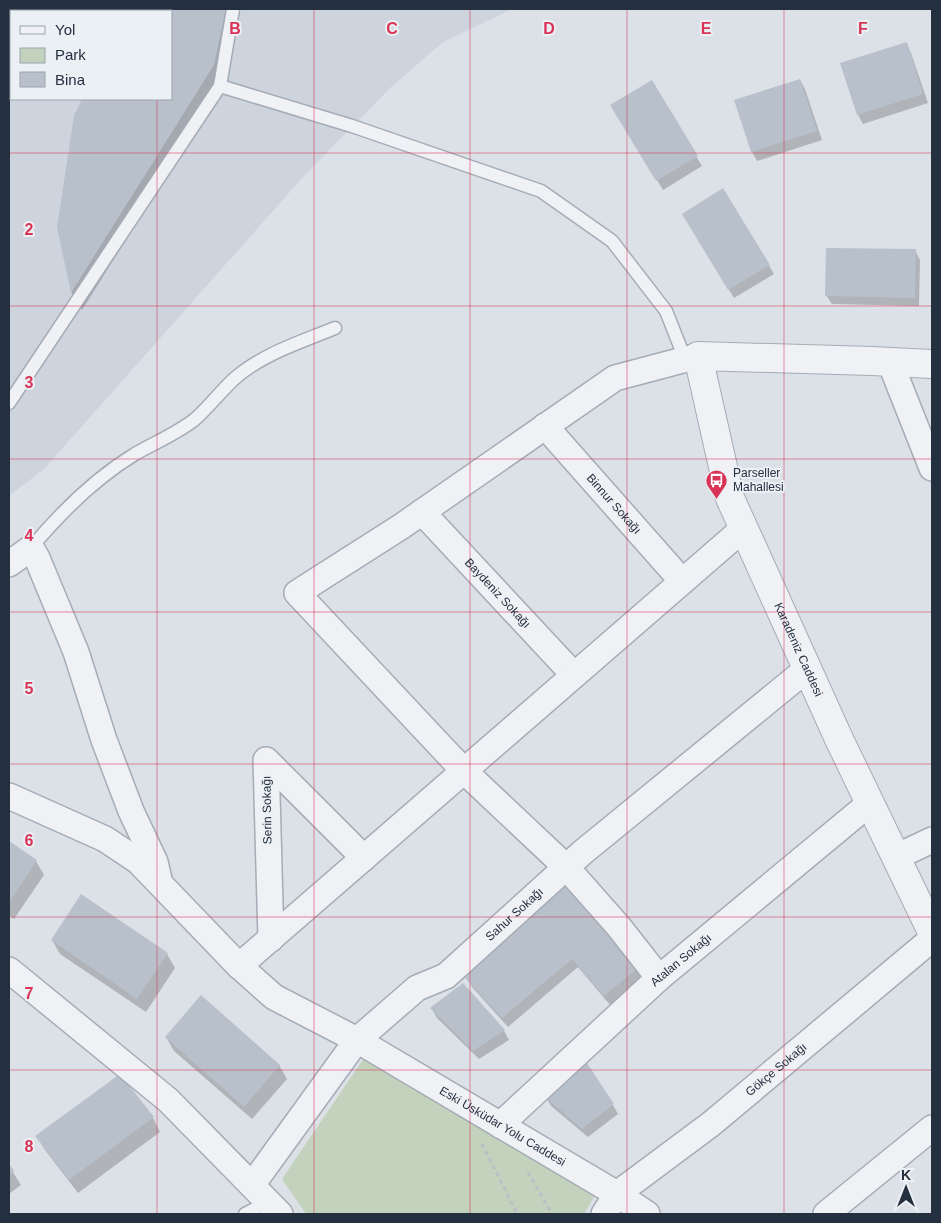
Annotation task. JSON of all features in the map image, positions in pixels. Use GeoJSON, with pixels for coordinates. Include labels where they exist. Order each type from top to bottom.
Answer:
{"type":"FeatureCollection","features":[{"type":"Feature","properties":{"kind":"street"},"geometry":{"type":"LineString","coordinates":[[659,978],[620,928],[566,868],[464,772],[297,593],[422,512],[615,378],[692,357],[932,364]]}},
{"type":"Feature","properties":{"kind":"street","name":"Karadeniz Caddesi"},"geometry":{"type":"LineString","coordinates":[[692,357],[730,498],[807,669],[932,932]]}},
{"type":"Feature","properties":{"kind":"street"},"geometry":{"type":"LineString","coordinates":[[890,362],[932,468]]}},
{"type":"Feature","properties":{"kind":"street","name":"Binnur Sokağı"},"geometry":{"type":"LineString","coordinates":[[545,426],[682,581]]}},
{"type":"Feature","properties":{"kind":"street","name":"Baydeniz Sokağı"},"geometry":{"type":"LineString","coordinates":[[422,512],[574,675]]}},
{"type":"Feature","properties":{"kind":"street"},"geometry":{"type":"LineString","coordinates":[[239,966],[744,528]]}},
{"type":"Feature","properties":{"kind":"street"},"geometry":{"type":"LineString","coordinates":[[9,564],[31,548],[37,558],[76,652],[104,740],[131,811],[155,862],[161,885]]}},
{"type":"Feature","properties":{"kind":"street","name":"Sahur Sokağı"},"geometry":{"type":"LineString","coordinates":[[266,1201],[357,1040],[417,988],[446,976],[566,868],[807,669]]}},
{"type":"Feature","properties":{"kind":"street","name":"Serin Sokağı"},"geometry":{"type":"LineString","coordinates":[[271,939],[266,760],[364,858]]}},
{"type":"Feature","properties":{"kind":"street","name":"Eski Üsküdar Yolu Caddesi"},"geometry":{"type":"LineString","coordinates":[[9,796],[105,839],[138,861],[239,966],[274,997],[357,1040],[500,1124],[610,1204],[648,1214]]}},
{"type":"Feature","properties":{"kind":"street","name":"Atalan Sokağı"},"geometry":{"type":"LineString","coordinates":[[500,1124],[659,978],[870,803]]}},
{"type":"Feature","properties":{"kind":"street"},"geometry":{"type":"LineString","coordinates":[[896,857],[932,840]]}},
{"type":"Feature","properties":{"kind":"street","name":"Gökçe Sokağı"},"geometry":{"type":"LineString","coordinates":[[610,1204],[711,1124],[932,939]]}},
{"type":"Feature","properties":{"kind":"street"},"geometry":{"type":"LineString","coordinates":[[9,970],[168,1100],[266,1201]]}},
{"type":"Feature","properties":{"kind":"street"},"geometry":{"type":"LineString","coordinates":[[826,1214],[932,1128]]}},
{"type":"Feature","properties":{"kind":"lane"},"geometry":{"type":"LineString","coordinates":[[9,402],[220,86],[233,9]]}},
{"type":"Feature","properties":{"kind":"lane"},"geometry":{"type":"LineString","coordinates":[[220,86],[352,126],[541,191],[612,241],[666,310],[692,357]]}},
{"type":"Feature","properties":{"kind":"lane"},"geometry":{"type":"LineString","coordinates":[[31,548],[53,522],[97,482],[134,455],[194,420],[234,379],[268,357],[335,328]]}},
{"type":"Feature","properties":{"kind":"lane"},"geometry":{"type":"LineString","coordinates":[[245,1214],[266,1201]]}},
{"type":"Feature","properties":{"kind":"path"},"geometry":{"type":"LineString","coordinates":[[479,1138],[517,1213]]}},
{"type":"Feature","properties":{"kind":"shaded area"},"geometry":{"type":"Polygon","coordinates":[[[9,9],[512,9],[443,42],[391,87],[304,176],[44,469],[9,496],[9,9]]]}},
{"type":"Feature","properties":{"kind":"green space"},"geometry":{"type":"Polygon","coordinates":[[[364,1058],[598,1190],[584,1214],[306,1214],[282,1179],[364,1058]]]}},
{"type":"Feature","properties":{"kind":"building"},"geometry":{"type":"Polygon","coordinates":[[[226,9],[214,65],[71,293],[57,227],[74,116],[82,100],[172,100],[172,10],[124,10],[226,9]]]}},
{"type":"Feature","properties":{"kind":"building"},"geometry":{"type":"Polygon","coordinates":[[[907,42],[923,94],[857,115],[840,63],[907,42]]]}},
{"type":"Feature","properties":{"kind":"building"},"geometry":{"type":"Polygon","coordinates":[[[800,79],[817,131],[751,152],[734,100],[800,79]]]}},
{"type":"Feature","properties":{"kind":"building"},"geometry":{"type":"Polygon","coordinates":[[[652,80],[698,156],[656,181],[610,105],[652,80]]]}},
{"type":"Feature","properties":{"kind":"building"},"geometry":{"type":"Polygon","coordinates":[[[723,188],[770,265],[728,290],[682,214],[723,188]]]}},
{"type":"Feature","properties":{"kind":"building"},"geometry":{"type":"Polygon","coordinates":[[[826,248],[916,249],[915,298],[825,296],[826,248]]]}},
{"type":"Feature","properties":{"kind":"building"},"geometry":{"type":"Polygon","coordinates":[[[9,841],[37,860],[9,903],[9,841]]]}},
{"type":"Feature","properties":{"kind":"building"},"geometry":{"type":"Polygon","coordinates":[[[566,886],[637,969],[604,996],[572,959],[502,1018],[465,978],[566,886]]]}},
{"type":"Feature","properties":{"kind":"building"},"geometry":{"type":"Polygon","coordinates":[[[81,894],[168,953],[137,999],[51,940],[81,894]]]}},
{"type":"Feature","properties":{"kind":"building"},"geometry":{"type":"Polygon","coordinates":[[[463,983],[505,1030],[473,1051],[430,1008],[463,983]]]}},
{"type":"Feature","properties":{"kind":"building"},"geometry":{"type":"Polygon","coordinates":[[[201,995],[280,1065],[244,1107],[165,1037],[201,995]]]}},
{"type":"Feature","properties":{"kind":"building"},"geometry":{"type":"Polygon","coordinates":[[[587,1063],[614,1104],[582,1129],[545,1097],[587,1063]]]}},
{"type":"Feature","properties":{"kind":"building"},"geometry":{"type":"Polygon","coordinates":[[[120,1074],[154,1117],[69,1180],[35,1136],[120,1074]]]}},
{"type":"Feature","properties":{"kind":"building"},"geometry":{"type":"Polygon","coordinates":[[[9,1164],[14,1171],[9,1175],[9,1164]]]}},
{"type":"Feature","properties":{"kind":"place","name":"Parseller Mahallesi"},"geometry":{"type":"Point","coordinates":[717,499]}}]}
